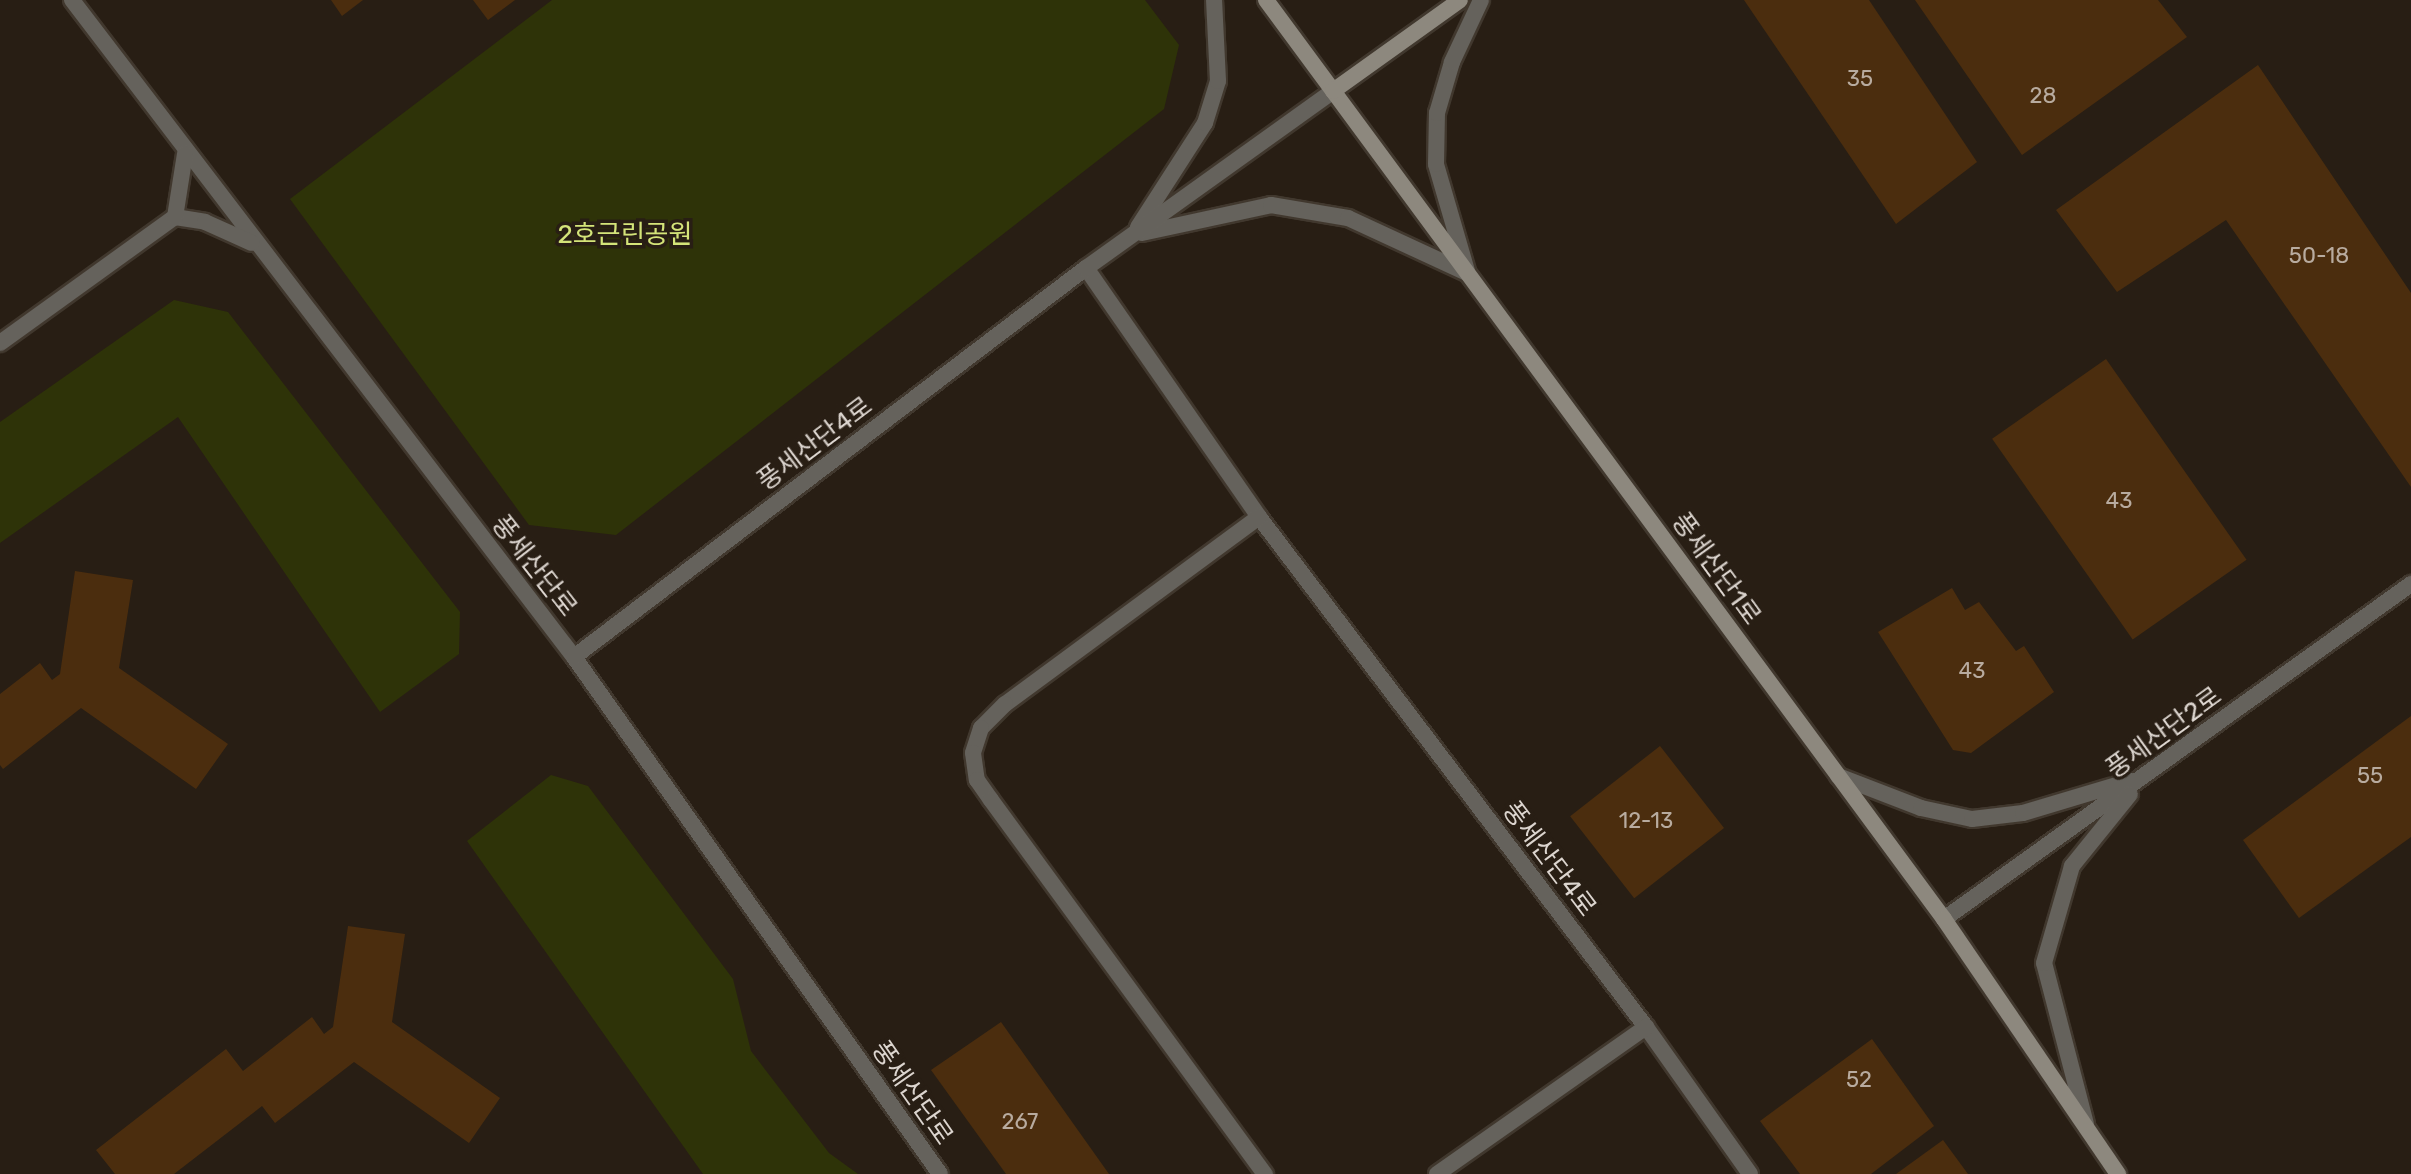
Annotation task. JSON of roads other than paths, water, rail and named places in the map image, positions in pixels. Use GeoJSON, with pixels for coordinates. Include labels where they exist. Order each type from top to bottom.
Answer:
{"type":"FeatureCollection","features":[{"type":"Feature","properties":{"kind":"street","name":"풍세산단로"},"geometry":{"type":"LineString","coordinates":[[72,0],[185,154],[574,657],[940,1174]]}},
{"type":"Feature","properties":{"kind":"street"},"geometry":{"type":"LineString","coordinates":[[1132,235],[1205,123],[1218,81],[1214,0]]}},
{"type":"Feature","properties":{"kind":"street","name":"풍세산단1로"},"geometry":{"type":"LineString","coordinates":[[1266,0],[1944,919],[2118,1174]]}},
{"type":"Feature","properties":{"kind":"street","name":"풍세산단4로"},"geometry":{"type":"LineString","coordinates":[[574,657],[1086,268],[1460,0]]}},
{"type":"Feature","properties":{"kind":"street"},"geometry":{"type":"LineString","coordinates":[[1467,273],[1436,164],[1437,113],[1452,62],[1481,0]]}},
{"type":"Feature","properties":{"kind":"street"},"geometry":{"type":"LineString","coordinates":[[175,217],[185,154]]}},
{"type":"Feature","properties":{"kind":"street"},"geometry":{"type":"LineString","coordinates":[[1132,235],[1271,205],[1348,218],[1467,273]]}},
{"type":"Feature","properties":{"kind":"street"},"geometry":{"type":"LineString","coordinates":[[0,343],[175,217],[205,222],[255,244]]}},
{"type":"Feature","properties":{"kind":"street","name":"풍세산단4로"},"geometry":{"type":"LineString","coordinates":[[1086,268],[1259,517],[1646,1027],[1750,1174]]}},
{"type":"Feature","properties":{"kind":"street"},"geometry":{"type":"LineString","coordinates":[[1259,517],[1005,704],[981,728],[973,753],[977,780],[1265,1174]]}},
{"type":"Feature","properties":{"kind":"street","name":"풍세산단2로"},"geometry":{"type":"LineString","coordinates":[[1944,919],[2411,584]]}},
{"type":"Feature","properties":{"kind":"street"},"geometry":{"type":"LineString","coordinates":[[1838,776],[1921,808],[1972,819],[2023,813],[2144,777]]}},
{"type":"Feature","properties":{"kind":"street"},"geometry":{"type":"LineString","coordinates":[[2088,1130],[2044,963],[2072,866],[2144,777]]}},
{"type":"Feature","properties":{"kind":"street"},"geometry":{"type":"LineString","coordinates":[[1437,1174],[1646,1027]]}},
{"type":"Feature","properties":{"kind":"park label","name":"2호근린공원"},"geometry":{"type":"Point","coordinates":[625,235]}}]}
